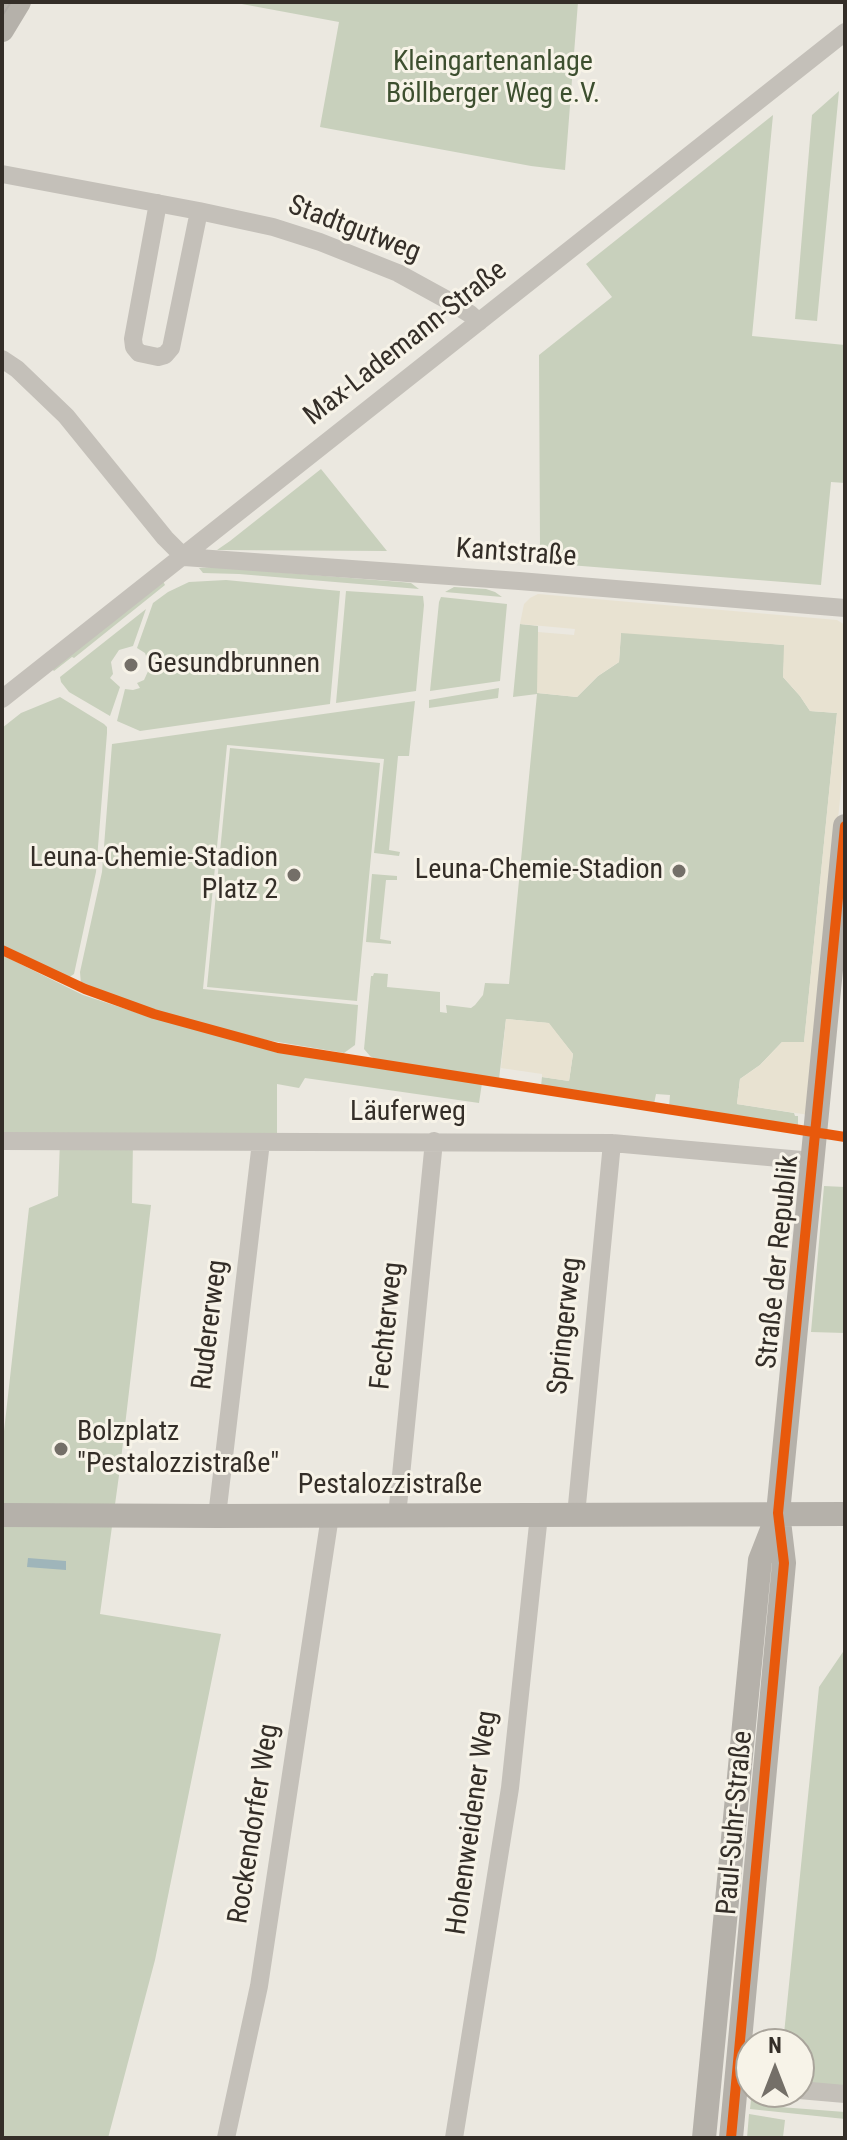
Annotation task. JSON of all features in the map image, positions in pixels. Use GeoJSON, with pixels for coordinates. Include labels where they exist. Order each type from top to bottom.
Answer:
{"type":"FeatureCollection","features":[{"type":"Feature","properties":{"kind":"street"},"geometry":{"type":"LineString","coordinates":[[2,30],[19,2]]}},
{"type":"Feature","properties":{"kind":"street","name":"Max-Lademann-Straße"},"geometry":{"type":"LineString","coordinates":[[2,699],[845,32]]}},
{"type":"Feature","properties":{"kind":"street","name":"Stadtgutweg"},"geometry":{"type":"LineString","coordinates":[[2,174],[273,227],[355,254],[398,273],[449,301],[479,322]]}},
{"type":"Feature","properties":{"kind":"street"},"geometry":{"type":"LineString","coordinates":[[158,203],[133,339],[139,353],[158,357],[171,348],[199,211]]}},
{"type":"Feature","properties":{"kind":"street"},"geometry":{"type":"LineString","coordinates":[[2,359],[17,369],[66,416],[184,557]]}},
{"type":"Feature","properties":{"kind":"street","name":"Kantstraße"},"geometry":{"type":"LineString","coordinates":[[184,557],[845,608]]}},
{"type":"Feature","properties":{"kind":"street","name":"Straße der Republik"},"geometry":{"type":"LineString","coordinates":[[778,1513],[813,1161],[840,930],[845,826]]}},
{"type":"Feature","properties":{"kind":"street","name":"Läuferweg"},"geometry":{"type":"LineString","coordinates":[[2,1141],[612,1143],[813,1161]]}},
{"type":"Feature","properties":{"kind":"street","name":"Fechterweg"},"geometry":{"type":"LineString","coordinates":[[397,1516],[434,1141]]}},
{"type":"Feature","properties":{"kind":"street","name":"Rudererweg"},"geometry":{"type":"LineString","coordinates":[[217,1516],[261,1142]]}},
{"type":"Feature","properties":{"kind":"street","name":"Springerweg"},"geometry":{"type":"LineString","coordinates":[[576,1515],[612,1143]]}},
{"type":"Feature","properties":{"kind":"street","name":"Paul-Suhr-Straße"},"geometry":{"type":"LineString","coordinates":[[704,2138],[760,1560],[778,1513]]}},
{"type":"Feature","properties":{"kind":"street","name":"Paul-Suhr-Straße"},"geometry":{"type":"LineString","coordinates":[[748,2028],[784,1563],[778,1513]]}},
{"type":"Feature","properties":{"kind":"street","name":"Pestalozzistraße"},"geometry":{"type":"LineString","coordinates":[[2,1515],[845,1514]]}},
{"type":"Feature","properties":{"kind":"street","name":"Hohenweidener Weg"},"geometry":{"type":"LineString","coordinates":[[454,2138],[510,1788],[539,1515]]}},
{"type":"Feature","properties":{"kind":"street","name":"Rockendorfer Weg"},"geometry":{"type":"LineString","coordinates":[[226,2138],[259,1986],[330,1516]]}},
{"type":"Feature","properties":{"kind":"street"},"geometry":{"type":"LineString","coordinates":[[709,2080],[735,2083]]}},
{"type":"Feature","properties":{"kind":"street"},"geometry":{"type":"LineString","coordinates":[[815,2091],[845,2094]]}},
{"type":"Feature","properties":{"kind":"street","name":"Paul-Suhr-Straße"},"geometry":{"type":"LineString","coordinates":[[731,2138],[738,2108]]}},
{"type":"Feature","properties":{"kind":"green space","name":"Kleingartenanlage Böllberger Weg e.V."},"geometry":{"type":"Polygon","coordinates":[[[231,2],[578,2],[565,170],[320,127],[339,22],[231,2]]]}},
{"type":"Feature","properties":{"kind":"green space"},"geometry":{"type":"Polygon","coordinates":[[[839,91],[817,321],[795,319],[812,115],[839,91]]]}},
{"type":"Feature","properties":{"kind":"green space"},"geometry":{"type":"Polygon","coordinates":[[[773,115],[752,336],[845,345],[845,483],[831,482],[821,585],[544,563],[540,551],[539,355],[612,297],[586,264],[773,115]]]}},
{"type":"Feature","properties":{"kind":"green space"},"geometry":{"type":"Polygon","coordinates":[[[321,469],[387,551],[217,550],[230,541],[321,469]]]}},
{"type":"Feature","properties":{"kind":"green space"},"geometry":{"type":"Polygon","coordinates":[[[199,568],[411,583],[419,589],[203,573],[199,568]]]}},
{"type":"Feature","properties":{"kind":"green space"},"geometry":{"type":"Polygon","coordinates":[[[226,580],[340,591],[330,704],[140,731],[117,721],[125,689],[140,688],[137,683],[144,680],[150,667],[145,653],[137,648],[153,603],[189,582],[226,580]]]}},
{"type":"Feature","properties":{"kind":"green space"},"geometry":{"type":"Polygon","coordinates":[[[163,581],[165,585],[74,658],[54,671],[51,668],[163,581]]]}},
{"type":"Feature","properties":{"kind":"green space"},"geometry":{"type":"Polygon","coordinates":[[[454,587],[486,589],[502,597],[445,592],[454,587]]]}},
{"type":"Feature","properties":{"kind":"green space"},"geometry":{"type":"Polygon","coordinates":[[[346,591],[423,596],[416,691],[336,703],[346,591]]]}},
{"type":"Feature","properties":{"kind":"green space"},"geometry":{"type":"Polygon","coordinates":[[[441,597],[507,604],[500,681],[430,691],[441,597]]]}},
{"type":"Feature","properties":{"kind":"green space"},"geometry":{"type":"Polygon","coordinates":[[[146,609],[133,646],[119,650],[111,662],[113,674],[110,678],[120,687],[110,716],[69,692],[60,677],[146,609]]]}},
{"type":"Feature","properties":{"kind":"green space","name":"Leuna-Chemie-Stadion"},"geometry":{"type":"Polygon","coordinates":[[[520,624],[538,626],[538,693],[577,697],[598,676],[619,662],[621,632],[785,645],[783,677],[810,711],[837,713],[804,1043],[782,1042],[760,1065],[740,1079],[737,1104],[794,1113],[798,1116],[798,1127],[669,1107],[670,1095],[656,1094],[654,1104],[541,1086],[542,1077],[569,1081],[573,1054],[548,1023],[506,1019],[499,1079],[377,1060],[364,1049],[371,976],[374,973],[388,974],[387,987],[440,992],[440,1012],[447,1013],[446,1005],[471,1008],[475,1005],[483,995],[485,983],[509,984],[537,694],[513,697],[520,624]]]}},
{"type":"Feature","properties":{"kind":"green space"},"geometry":{"type":"Polygon","coordinates":[[[499,688],[498,698],[429,708],[429,700],[499,688]]]}},
{"type":"Feature","properties":{"kind":"green space"},"geometry":{"type":"Polygon","coordinates":[[[60,697],[107,727],[96,872],[74,974],[68,978],[2,947],[2,728],[21,713],[60,697]]]}},
{"type":"Feature","properties":{"kind":"green space"},"geometry":{"type":"Polygon","coordinates":[[[415,701],[409,756],[398,756],[389,850],[400,852],[399,856],[374,853],[384,759],[227,745],[203,989],[358,1005],[355,1045],[344,1053],[266,1040],[156,1011],[81,985],[80,972],[102,872],[112,744],[415,701]]]}},
{"type":"Feature","properties":{"kind":"green space","name":"Leuna-Chemie-Stadion Platz 2"},"geometry":{"type":"Polygon","coordinates":[[[230,748],[380,763],[357,1001],[207,987],[230,748]]]}},
{"type":"Feature","properties":{"kind":"green space"},"geometry":{"type":"Polygon","coordinates":[[[372,874],[397,876],[397,880],[386,880],[380,939],[391,941],[391,944],[366,942],[372,874]]]}},
{"type":"Feature","properties":{"kind":"green space"},"geometry":{"type":"Polygon","coordinates":[[[2,955],[83,995],[153,1018],[269,1049],[482,1083],[479,1103],[305,1078],[299,1088],[277,1084],[277,1141],[133,1141],[132,1203],[151,1205],[100,1614],[221,1634],[155,1960],[108,2138],[2,2138],[2,1449],[29,1208],[58,1196],[60,1141],[2,1141],[2,955]]]}},
{"type":"Feature","properties":{"kind":"green space"},"geometry":{"type":"Polygon","coordinates":[[[824,1186],[845,1187],[845,1333],[811,1332],[824,1186]]]}},
{"type":"Feature","properties":{"kind":"green space"},"geometry":{"type":"Polygon","coordinates":[[[845,1649],[845,2094],[815,2091],[815,2028],[785,2028],[819,1687],[845,1649]]]}},
{"type":"Feature","properties":{"kind":"green space"},"geometry":{"type":"Polygon","coordinates":[[[750,2109],[845,2112],[845,2119],[750,2109]]]}},
{"type":"Feature","properties":{"kind":"green space"},"geometry":{"type":"Polygon","coordinates":[[[749,2114],[785,2120],[783,2137],[747,2138],[749,2114]]]}},
{"type":"Feature","properties":{"kind":"shaded area"},"geometry":{"type":"Polygon","coordinates":[[[538,594],[837,620],[845,625],[845,748],[809,1115],[737,1104],[740,1079],[760,1065],[782,1042],[804,1042],[837,713],[810,711],[783,677],[784,645],[621,633],[619,662],[598,676],[577,697],[537,693],[538,632],[574,635],[575,629],[520,624],[524,604],[538,594]]]}},
{"type":"Feature","properties":{"kind":"shaded area"},"geometry":{"type":"Polygon","coordinates":[[[506,1019],[549,1023],[573,1054],[569,1081],[501,1068],[506,1019]]]}},
{"type":"Feature","properties":{"kind":"water"},"geometry":{"type":"Polygon","coordinates":[[[28,1558],[66,1561],[66,1570],[27,1567],[28,1558]]]}},
{"type":"Feature","properties":{"kind":"tram line"},"geometry":{"type":"LineString","coordinates":[[2,16],[11,2]]}},
{"type":"Feature","properties":{"kind":"cycle path"},"geometry":{"type":"LineString","coordinates":[[731,2138],[784,1563],[778,1513],[845,826]]}},
{"type":"Feature","properties":{"kind":"cycle path"},"geometry":{"type":"LineString","coordinates":[[2,950],[85,989],[154,1014],[278,1048],[845,1137]]}},
{"type":"Feature","properties":{"kind":"place","name":"Gesundbrunnen"},"geometry":{"type":"Point","coordinates":[131,665]}},
{"type":"Feature","properties":{"kind":"place","name":"Leuna-Chemie-Stadion"},"geometry":{"type":"Point","coordinates":[679,871]}},
{"type":"Feature","properties":{"kind":"place","name":"Leuna-Chemie-Stadion Platz 2"},"geometry":{"type":"Point","coordinates":[294,875]}},
{"type":"Feature","properties":{"kind":"place","name":"Bolzplatz \"Pestalozzistraße\""},"geometry":{"type":"Point","coordinates":[61,1449]}}]}
